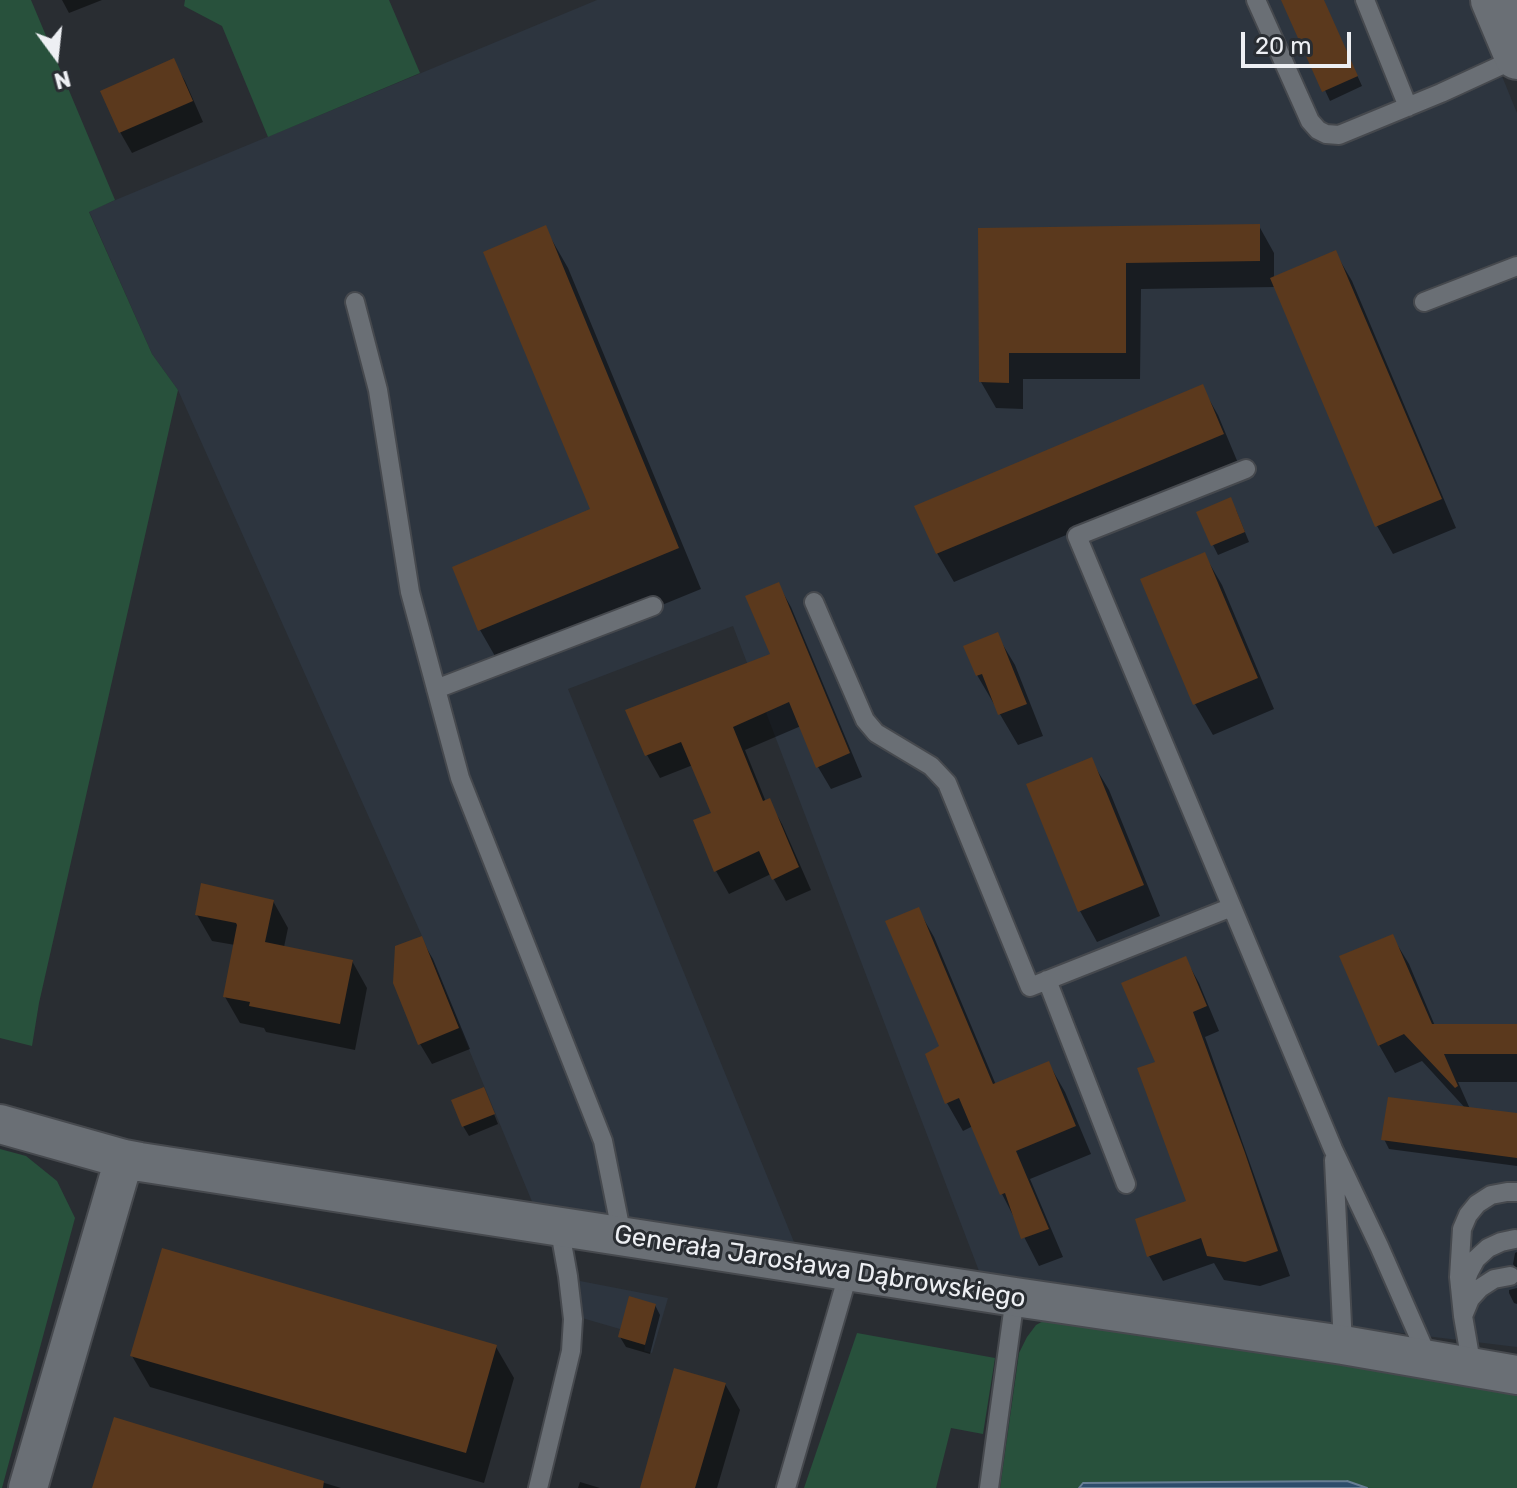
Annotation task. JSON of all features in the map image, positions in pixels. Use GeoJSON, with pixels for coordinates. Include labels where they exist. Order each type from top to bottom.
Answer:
{"type":"FeatureCollection","features":[{"type":"Feature","properties":{"kind":"street"},"geometry":{"type":"LineString","coordinates":[[1493,0],[1517,58]]}},
{"type":"Feature","properties":{"kind":"street","name":"Generała Jarosława Dąbrowskiego"},"geometry":{"type":"LineString","coordinates":[[0,1124],[124,1159],[1343,1345],[1517,1375]]}},
{"type":"Feature","properties":{"kind":"street"},"geometry":{"type":"LineString","coordinates":[[28,1488],[124,1159]]}},
{"type":"Feature","properties":{"kind":"lane"},"geometry":{"type":"LineString","coordinates":[[1256,0],[1310,121],[1326,134],[1339,135],[1517,58]]}},
{"type":"Feature","properties":{"kind":"lane"},"geometry":{"type":"LineString","coordinates":[[1365,0],[1408,107]]}},
{"type":"Feature","properties":{"kind":"lane"},"geometry":{"type":"LineString","coordinates":[[1424,302],[1517,266]]}},
{"type":"Feature","properties":{"kind":"lane"},"geometry":{"type":"LineString","coordinates":[[355,302],[378,390],[410,592],[460,778],[603,1141],[622,1236]]}},
{"type":"Feature","properties":{"kind":"lane"},"geometry":{"type":"LineString","coordinates":[[1246,469],[1077,536],[1333,1149],[1429,1360]]}},
{"type":"Feature","properties":{"kind":"lane"},"geometry":{"type":"LineString","coordinates":[[814,602],[865,720],[876,733],[931,766],[947,783],[1030,987],[1232,907]]}},
{"type":"Feature","properties":{"kind":"lane"},"geometry":{"type":"LineString","coordinates":[[436,689],[653,606]]}},
{"type":"Feature","properties":{"kind":"lane"},"geometry":{"type":"LineString","coordinates":[[1047,980],[1126,1184]]}},
{"type":"Feature","properties":{"kind":"lane"},"geometry":{"type":"LineString","coordinates":[[1333,1149],[1343,1345]]}},
{"type":"Feature","properties":{"kind":"lane"},"geometry":{"type":"LineString","coordinates":[[1472,1368],[1459,1277],[1462,1229],[1477,1204],[1491,1195],[1517,1192]]}},
{"type":"Feature","properties":{"kind":"lane"},"geometry":{"type":"LineString","coordinates":[[538,1488],[571,1351],[573,1330],[559,1226]]}},
{"type":"Feature","properties":{"kind":"lane"},"geometry":{"type":"LineString","coordinates":[[1461,1295],[1476,1259],[1488,1248],[1515,1239]]}},
{"type":"Feature","properties":{"kind":"lane"},"geometry":{"type":"LineString","coordinates":[[786,1488],[849,1271]]}},
{"type":"Feature","properties":{"kind":"lane"},"geometry":{"type":"LineString","coordinates":[[1463,1316],[1470,1299],[1480,1288],[1494,1279],[1510,1276]]}},
{"type":"Feature","properties":{"kind":"lane"},"geometry":{"type":"LineString","coordinates":[[989,1488],[1015,1297]]}},
{"type":"Feature","properties":{"kind":"shaded area"},"geometry":{"type":"Polygon","coordinates":[[[597,0],[1471,0],[1517,113],[1517,1347],[1384,1331],[979,1271],[733,626],[568,689],[794,1242],[533,1204],[422,936],[178,390],[152,354],[89,211],[597,0]]]}},
{"type":"Feature","properties":{"kind":"shaded area"},"geometry":{"type":"Polygon","coordinates":[[[580,1281],[668,1298],[652,1353],[644,1351],[645,1345],[618,1337],[620,1329],[582,1318],[580,1281]]]}},
{"type":"Feature","properties":{"kind":"green space"},"geometry":{"type":"Polygon","coordinates":[[[0,0],[31,0],[115,200],[89,212],[152,354],[178,390],[39,1003],[32,1046],[0,1038],[0,0]]]}},
{"type":"Feature","properties":{"kind":"green space"},"geometry":{"type":"Polygon","coordinates":[[[185,0],[389,0],[420,73],[268,137],[222,26],[184,6],[185,0]]]}},
{"type":"Feature","properties":{"kind":"green space"},"geometry":{"type":"Polygon","coordinates":[[[0,1149],[26,1156],[57,1181],[75,1218],[2,1488],[0,1488],[0,1149]]]}},
{"type":"Feature","properties":{"kind":"green space"},"geometry":{"type":"Polygon","coordinates":[[[1047,1319],[1517,1392],[1517,1488],[1000,1488],[1019,1353],[1036,1325],[1047,1319]]]}},
{"type":"Feature","properties":{"kind":"green space"},"geometry":{"type":"Polygon","coordinates":[[[857,1333],[995,1358],[983,1434],[951,1428],[936,1488],[804,1488],[857,1333]]]}},
{"type":"Feature","properties":{"kind":"water"},"geometry":{"type":"Polygon","coordinates":[[[1347,1481],[1367,1488],[1079,1488],[1083,1483],[1347,1481]]]}},
{"type":"Feature","properties":{"kind":"building"},"geometry":{"type":"Polygon","coordinates":[[[1281,0],[1324,0],[1358,76],[1322,92],[1281,0]]]}},
{"type":"Feature","properties":{"kind":"building"},"geometry":{"type":"Polygon","coordinates":[[[174,58],[193,101],[119,133],[100,91],[174,58]]]}},
{"type":"Feature","properties":{"kind":"building"},"geometry":{"type":"Polygon","coordinates":[[[1260,224],[1260,261],[1126,263],[1126,353],[1009,353],[1009,383],[979,382],[978,228],[1260,224]]]}},
{"type":"Feature","properties":{"kind":"building"},"geometry":{"type":"Polygon","coordinates":[[[546,225],[679,548],[478,631],[452,567],[590,509],[483,252],[546,225]]]}},
{"type":"Feature","properties":{"kind":"building"},"geometry":{"type":"Polygon","coordinates":[[[1336,250],[1442,499],[1375,527],[1270,278],[1336,250]]]}},
{"type":"Feature","properties":{"kind":"building"},"geometry":{"type":"Polygon","coordinates":[[[1203,384],[1224,434],[936,554],[914,506],[1203,384]]]}},
{"type":"Feature","properties":{"kind":"building"},"geometry":{"type":"Polygon","coordinates":[[[1231,497],[1245,532],[1211,546],[1196,512],[1231,497]]]}},
{"type":"Feature","properties":{"kind":"building"},"geometry":{"type":"Polygon","coordinates":[[[1205,552],[1258,678],[1193,705],[1140,579],[1205,552]]]}},
{"type":"Feature","properties":{"kind":"building"},"geometry":{"type":"Polygon","coordinates":[[[779,582],[850,753],[816,768],[789,702],[733,727],[763,801],[770,798],[799,867],[772,880],[759,851],[714,872],[693,820],[711,813],[681,742],[645,756],[625,710],[770,654],[745,596],[779,582]]]}},
{"type":"Feature","properties":{"kind":"building"},"geometry":{"type":"Polygon","coordinates":[[[998,632],[1027,704],[998,715],[982,674],[976,676],[963,646],[998,632]]]}},
{"type":"Feature","properties":{"kind":"building"},"geometry":{"type":"Polygon","coordinates":[[[1092,757],[1144,885],[1078,912],[1026,784],[1092,757]]]}},
{"type":"Feature","properties":{"kind":"building"},"geometry":{"type":"Polygon","coordinates":[[[201,883],[274,900],[265,942],[353,960],[340,1024],[249,1006],[250,1002],[223,997],[237,925],[195,915],[201,883]]]}},
{"type":"Feature","properties":{"kind":"building"},"geometry":{"type":"Polygon","coordinates":[[[919,907],[993,1084],[1049,1061],[1076,1126],[1016,1151],[1049,1229],[1021,1239],[1005,1193],[1000,1195],[959,1098],[945,1104],[925,1054],[939,1046],[885,921],[919,907]]]}},
{"type":"Feature","properties":{"kind":"building"},"geometry":{"type":"Polygon","coordinates":[[[1393,934],[1432,1024],[1517,1024],[1517,1054],[1444,1054],[1458,1086],[1455,1088],[1404,1034],[1378,1046],[1339,956],[1393,934]]]}},
{"type":"Feature","properties":{"kind":"building"},"geometry":{"type":"Polygon","coordinates":[[[422,936],[459,1028],[418,1045],[393,983],[395,946],[422,936]]]}},
{"type":"Feature","properties":{"kind":"building"},"geometry":{"type":"Polygon","coordinates":[[[1186,956],[1207,1006],[1193,1012],[1278,1251],[1245,1262],[1207,1256],[1201,1238],[1147,1257],[1135,1219],[1186,1201],[1137,1068],[1155,1062],[1121,983],[1186,956]]]}},
{"type":"Feature","properties":{"kind":"building"},"geometry":{"type":"Polygon","coordinates":[[[484,1087],[495,1114],[462,1127],[451,1100],[484,1087]]]}},
{"type":"Feature","properties":{"kind":"building"},"geometry":{"type":"Polygon","coordinates":[[[1388,1097],[1517,1113],[1517,1158],[1381,1140],[1388,1097]]]}},
{"type":"Feature","properties":{"kind":"building"},"geometry":{"type":"Polygon","coordinates":[[[162,1248],[497,1345],[466,1453],[130,1356],[162,1248]]]}},
{"type":"Feature","properties":{"kind":"building"},"geometry":{"type":"Polygon","coordinates":[[[629,1296],[656,1304],[645,1345],[618,1337],[629,1296]]]}},
{"type":"Feature","properties":{"kind":"building"},"geometry":{"type":"Polygon","coordinates":[[[674,1368],[726,1383],[695,1488],[640,1488],[674,1368]]]}},
{"type":"Feature","properties":{"kind":"building"},"geometry":{"type":"Polygon","coordinates":[[[114,1417],[324,1481],[323,1488],[92,1488],[114,1417]]]}}]}
